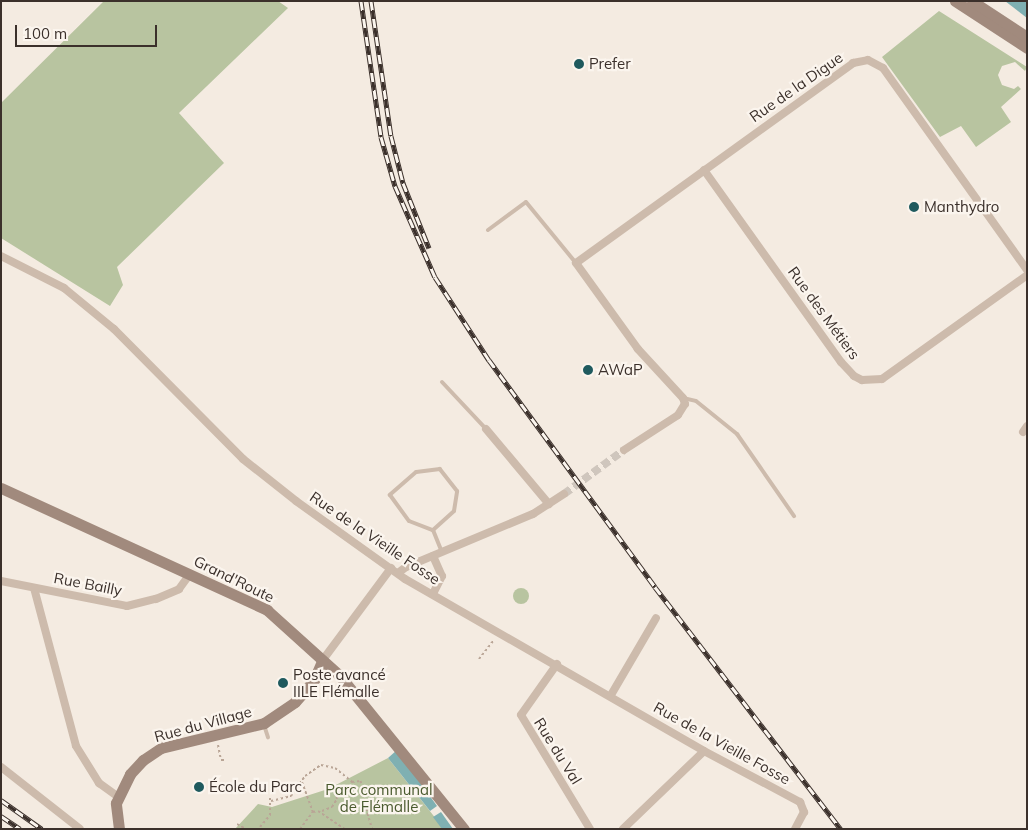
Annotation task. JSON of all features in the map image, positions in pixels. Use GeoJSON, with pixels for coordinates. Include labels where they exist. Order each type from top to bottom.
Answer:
{"type":"FeatureCollection","features":[{"type":"Feature","properties":{"kind":"street"},"geometry":{"type":"LineString","coordinates":[[955,1],[1027,48]]}},
{"type":"Feature","properties":{"kind":"street"},"geometry":{"type":"LineString","coordinates":[[972,1],[1027,37]]}},
{"type":"Feature","properties":{"kind":"street","name":"Rue de la Digue"},"geometry":{"type":"LineString","coordinates":[[576,263],[853,63],[862,60],[876,62],[883,68],[1027,270]]}},
{"type":"Feature","properties":{"kind":"street","name":"Rue des Métiers"},"geometry":{"type":"LineString","coordinates":[[704,170],[841,362],[854,376],[862,380],[882,379],[1027,275]]}},
{"type":"Feature","properties":{"kind":"street","name":"Rue de la Vieille Fosse"},"geometry":{"type":"LineString","coordinates":[[1,256],[64,288],[114,329],[243,459],[398,573],[611,695],[704,751],[800,802],[804,812],[795,829]]}},
{"type":"Feature","properties":{"kind":"street"},"geometry":{"type":"LineString","coordinates":[[576,263],[638,349],[683,398],[683,410],[678,415],[624,450]]}},
{"type":"Feature","properties":{"kind":"street"},"geometry":{"type":"LineString","coordinates":[[486,429],[549,504]]}},
{"type":"Feature","properties":{"kind":"street","name":"Grand'Route"},"geometry":{"type":"LineString","coordinates":[[1,488],[267,610],[340,676],[464,829]]}},
{"type":"Feature","properties":{"kind":"street"},"geometry":{"type":"LineString","coordinates":[[398,573],[442,552],[528,517],[564,494]]}},
{"type":"Feature","properties":{"kind":"street"},"geometry":{"type":"LineString","coordinates":[[433,556],[442,576],[433,594]]}},
{"type":"Feature","properties":{"kind":"street"},"geometry":{"type":"LineString","coordinates":[[322,661],[391,568]]}},
{"type":"Feature","properties":{"kind":"street","name":"Rue Bailly"},"geometry":{"type":"LineString","coordinates":[[1,581],[127,606],[156,599],[179,589],[190,574]]}},
{"type":"Feature","properties":{"kind":"street"},"geometry":{"type":"LineString","coordinates":[[34,588],[76,746],[99,783],[118,797]]}},
{"type":"Feature","properties":{"kind":"street"},"geometry":{"type":"LineString","coordinates":[[611,695],[656,618]]}},
{"type":"Feature","properties":{"kind":"street","name":"Rue du Village"},"geometry":{"type":"LineString","coordinates":[[119,829],[116,803],[118,797],[130,774],[152,752],[264,723],[296,702],[314,680],[322,661]]}},
{"type":"Feature","properties":{"kind":"street","name":"Rue du Val"},"geometry":{"type":"LineString","coordinates":[[557,664],[521,715],[590,829]]}},
{"type":"Feature","properties":{"kind":"street"},"geometry":{"type":"LineString","coordinates":[[623,829],[704,751]]}},
{"type":"Feature","properties":{"kind":"street"},"geometry":{"type":"LineString","coordinates":[[1,767],[80,829]]}},
{"type":"Feature","properties":{"kind":"lane"},"geometry":{"type":"LineString","coordinates":[[488,230],[526,202],[576,263]]}},
{"type":"Feature","properties":{"kind":"lane"},"geometry":{"type":"LineString","coordinates":[[442,382],[486,429]]}},
{"type":"Feature","properties":{"kind":"lane"},"geometry":{"type":"LineString","coordinates":[[683,398],[696,401],[737,434],[794,516]]}},
{"type":"Feature","properties":{"kind":"lane"},"geometry":{"type":"LineString","coordinates":[[440,469],[457,491],[454,511],[434,530],[409,521],[390,495],[416,472],[440,469]]}},
{"type":"Feature","properties":{"kind":"lane"},"geometry":{"type":"LineString","coordinates":[[434,530],[442,552]]}},
{"type":"Feature","properties":{"kind":"lane"},"geometry":{"type":"LineString","coordinates":[[264,723],[268,737]]}},
{"type":"Feature","properties":{"kind":"path"},"geometry":{"type":"LineString","coordinates":[[480,659],[499,631]]}},
{"type":"Feature","properties":{"kind":"path"},"geometry":{"type":"LineString","coordinates":[[216,734],[221,760],[226,760]]}},
{"type":"Feature","properties":{"kind":"path"},"geometry":{"type":"LineString","coordinates":[[251,829],[261,828],[270,815],[270,799],[291,796],[315,768],[329,765],[352,782],[363,783],[362,794],[372,829]]}},
{"type":"Feature","properties":{"kind":"path"},"geometry":{"type":"LineString","coordinates":[[302,782],[302,787],[308,793],[313,812]]}},
{"type":"Feature","properties":{"kind":"path"},"geometry":{"type":"LineString","coordinates":[[349,787],[352,782]]}},
{"type":"Feature","properties":{"kind":"path"},"geometry":{"type":"LineString","coordinates":[[300,829],[313,812],[332,807],[337,799],[335,790],[340,786],[349,787]]}},
{"type":"Feature","properties":{"kind":"path"},"geometry":{"type":"LineString","coordinates":[[349,787],[353,795],[362,794]]}},
{"type":"Feature","properties":{"kind":"path"},"geometry":{"type":"LineString","coordinates":[[322,811],[345,829]]}},
{"type":"Feature","properties":{"kind":"path"},"geometry":{"type":"LineString","coordinates":[[237,824],[246,829]]}},
{"type":"Feature","properties":{"kind":"path"},"geometry":{"type":"LineString","coordinates":[[366,829],[371,825]]}},
{"type":"Feature","properties":{"kind":"green space"},"geometry":{"type":"Polygon","coordinates":[[[104,1],[278,1],[288,8],[179,113],[224,163],[117,267],[123,285],[110,306],[1,238],[1,103],[104,1]]]}},
{"type":"Feature","properties":{"kind":"green space"},"geometry":{"type":"Polygon","coordinates":[[[939,11],[1027,67],[1025,71],[1015,62],[1002,66],[998,75],[1002,85],[1014,89],[1018,86],[1021,89],[1001,107],[1011,122],[976,147],[961,126],[940,137],[882,57],[939,11]]]}},
{"type":"Feature","properties":{"kind":"green space"},"geometry":{"type":"Polygon","coordinates":[[[521,588],[527,590],[529,596],[527,602],[521,604],[515,602],[513,596],[515,590],[521,588]]]}},
{"type":"Feature","properties":{"kind":"green space","name":"Parc communal de Flémalle"},"geometry":{"type":"Polygon","coordinates":[[[388,758],[444,829],[235,829],[258,804],[272,807],[328,789],[388,758]]]}},
{"type":"Feature","properties":{"kind":"water"},"geometry":{"type":"Polygon","coordinates":[[[1005,1],[1027,1],[1027,18],[1005,1]]]}},
{"type":"Feature","properties":{"kind":"water"},"geometry":{"type":"Polygon","coordinates":[[[397,750],[437,806],[430,811],[388,758],[397,750]]]}},
{"type":"Feature","properties":{"kind":"water"},"geometry":{"type":"Polygon","coordinates":[[[441,812],[453,829],[442,829],[433,817],[441,812]]]}},
{"type":"Feature","properties":{"kind":"tunnel"},"geometry":{"type":"LineString","coordinates":[[564,494],[624,450]]}},
{"type":"Feature","properties":{"kind":"railway"},"geometry":{"type":"LineString","coordinates":[[361,1],[381,137],[395,186],[435,277],[489,360],[655,587],[841,829]]}},
{"type":"Feature","properties":{"kind":"railway"},"geometry":{"type":"LineString","coordinates":[[371,1],[391,136],[403,183],[429,248]]}},
{"type":"Feature","properties":{"kind":"railway"},"geometry":{"type":"LineString","coordinates":[[1,800],[42,829]]}},
{"type":"Feature","properties":{"kind":"railway"},"geometry":{"type":"LineString","coordinates":[[1,816],[20,829]]}},
{"type":"Feature","properties":{"kind":"place","name":"Prefer"},"geometry":{"type":"Point","coordinates":[579,64]}},
{"type":"Feature","properties":{"kind":"place","name":"Manthydro"},"geometry":{"type":"Point","coordinates":[914,207]}},
{"type":"Feature","properties":{"kind":"place","name":"AWaP"},"geometry":{"type":"Point","coordinates":[588,370]}},
{"type":"Feature","properties":{"kind":"place","name":"Poste avancé IILE Flémalle"},"geometry":{"type":"Point","coordinates":[283,683]}},
{"type":"Feature","properties":{"kind":"place","name":"École du Parc"},"geometry":{"type":"Point","coordinates":[199,787]}}]}
